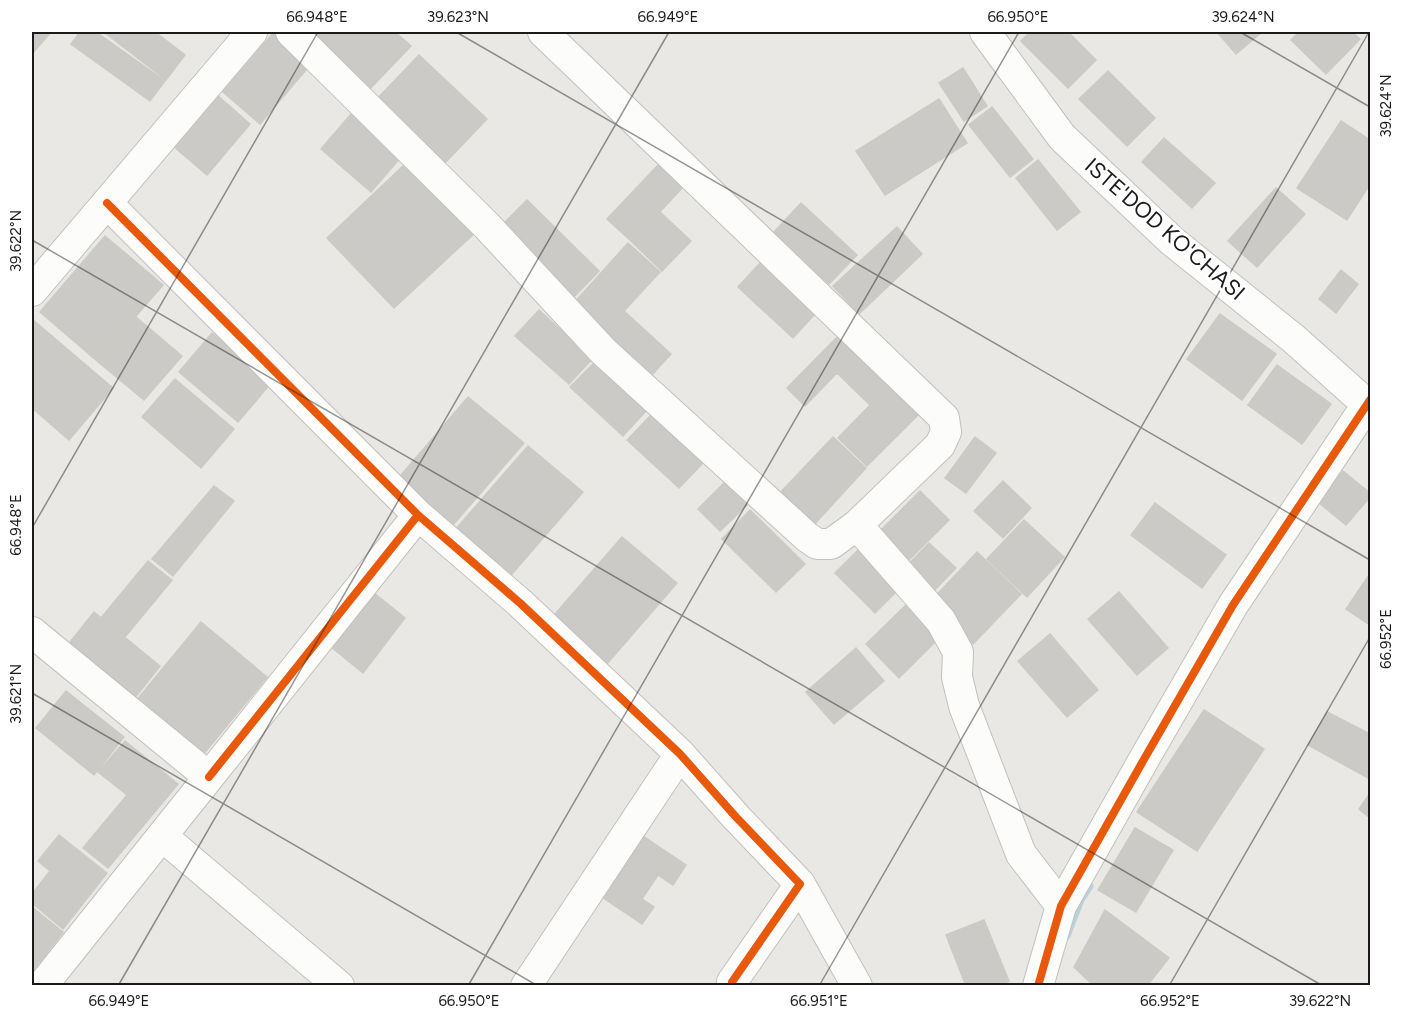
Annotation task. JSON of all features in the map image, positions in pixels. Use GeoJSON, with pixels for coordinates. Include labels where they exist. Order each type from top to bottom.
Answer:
{"type":"FeatureCollection","features":[{"type":"Feature","properties":{"kind":"street"},"geometry":{"type":"LineString","coordinates":[[32,291],[252,32]]}},
{"type":"Feature","properties":{"kind":"street"},"geometry":{"type":"LineString","coordinates":[[291,32],[487,226],[603,351],[807,537],[817,543],[831,544],[857,525],[940,445],[946,432],[945,418],[543,32]]}},
{"type":"Feature","properties":{"kind":"street","name":"ISTE'DOD KO'CHASI"},"geometry":{"type":"LineString","coordinates":[[985,32],[1062,137],[1172,241],[1294,339],[1370,404]]}},
{"type":"Feature","properties":{"kind":"street"},"geometry":{"type":"LineString","coordinates":[[107,203],[418,515],[520,603],[680,754],[800,884],[857,986]]}},
{"type":"Feature","properties":{"kind":"street"},"geometry":{"type":"LineString","coordinates":[[1038,986],[1061,906],[1233,605],[1370,404]]}},
{"type":"Feature","properties":{"kind":"street"},"geometry":{"type":"LineString","coordinates":[[42,986],[418,515]]}},
{"type":"Feature","properties":{"kind":"street"},"geometry":{"type":"LineString","coordinates":[[857,525],[941,621],[958,652],[957,677],[964,706],[1021,854],[1061,906]]}},
{"type":"Feature","properties":{"kind":"street"},"geometry":{"type":"LineString","coordinates":[[32,632],[209,777]]}},
{"type":"Feature","properties":{"kind":"street"},"geometry":{"type":"LineString","coordinates":[[526,986],[680,754]]}},
{"type":"Feature","properties":{"kind":"street"},"geometry":{"type":"LineString","coordinates":[[162,836],[339,986]]}},
{"type":"Feature","properties":{"kind":"street"},"geometry":{"type":"LineString","coordinates":[[732,982],[800,884]]}},
{"type":"Feature","properties":{"kind":"building"},"geometry":{"type":"Polygon","coordinates":[[[32,32],[51,32],[32,54],[32,32]]]}},
{"type":"Feature","properties":{"kind":"building"},"geometry":{"type":"Polygon","coordinates":[[[80,32],[96,32],[165,81],[150,101],[71,44],[80,32]]]}},
{"type":"Feature","properties":{"kind":"building"},"geometry":{"type":"Polygon","coordinates":[[[104,32],[155,32],[185,55],[166,80],[104,32]]]}},
{"type":"Feature","properties":{"kind":"building"},"geometry":{"type":"Polygon","coordinates":[[[274,32],[311,64],[260,124],[223,92],[274,32]]]}},
{"type":"Feature","properties":{"kind":"building"},"geometry":{"type":"Polygon","coordinates":[[[303,32],[395,32],[411,46],[367,92],[303,32]]]}},
{"type":"Feature","properties":{"kind":"building"},"geometry":{"type":"Polygon","coordinates":[[[1030,32],[1068,32],[1096,60],[1068,88],[1021,41],[1030,32]]]}},
{"type":"Feature","properties":{"kind":"building"},"geometry":{"type":"Polygon","coordinates":[[[1217,32],[1262,32],[1236,54],[1217,32]]]}},
{"type":"Feature","properties":{"kind":"building"},"geometry":{"type":"Polygon","coordinates":[[[1299,32],[1352,32],[1360,39],[1326,74],[1291,40],[1299,32]]]}},
{"type":"Feature","properties":{"kind":"building"},"geometry":{"type":"Polygon","coordinates":[[[419,55],[487,119],[443,165],[375,101],[419,55]]]}},
{"type":"Feature","properties":{"kind":"building"},"geometry":{"type":"Polygon","coordinates":[[[963,68],[987,106],[964,121],[939,83],[963,68]]]}},
{"type":"Feature","properties":{"kind":"building"},"geometry":{"type":"Polygon","coordinates":[[[1108,71],[1155,118],[1127,146],[1079,99],[1108,71]]]}},
{"type":"Feature","properties":{"kind":"building"},"geometry":{"type":"Polygon","coordinates":[[[217,95],[250,124],[207,175],[173,146],[217,95]]]}},
{"type":"Feature","properties":{"kind":"building"},"geometry":{"type":"Polygon","coordinates":[[[939,99],[967,143],[885,195],[856,151],[939,99]]]}},
{"type":"Feature","properties":{"kind":"building"},"geometry":{"type":"Polygon","coordinates":[[[992,107],[1033,159],[1010,177],[969,125],[992,107]]]}},
{"type":"Feature","properties":{"kind":"building"},"geometry":{"type":"Polygon","coordinates":[[[351,114],[401,157],[371,192],[321,149],[351,114]]]}},
{"type":"Feature","properties":{"kind":"building"},"geometry":{"type":"Polygon","coordinates":[[[1341,121],[1370,140],[1370,184],[1347,220],[1297,188],[1341,121]]]}},
{"type":"Feature","properties":{"kind":"building"},"geometry":{"type":"Polygon","coordinates":[[[1164,138],[1215,183],[1192,208],[1142,162],[1164,138]]]}},
{"type":"Feature","properties":{"kind":"building"},"geometry":{"type":"Polygon","coordinates":[[[1038,160],[1080,212],[1057,230],[1016,178],[1038,160]]]}},
{"type":"Feature","properties":{"kind":"building"},"geometry":{"type":"Polygon","coordinates":[[[659,164],[683,187],[632,242],[607,219],[659,164]]]}},
{"type":"Feature","properties":{"kind":"building"},"geometry":{"type":"Polygon","coordinates":[[[404,165],[478,230],[394,308],[327,238],[404,165]]]}},
{"type":"Feature","properties":{"kind":"building"},"geometry":{"type":"Polygon","coordinates":[[[1276,188],[1305,214],[1257,267],[1228,241],[1276,188]]]}},
{"type":"Feature","properties":{"kind":"building"},"geometry":{"type":"Polygon","coordinates":[[[527,200],[599,271],[572,299],[499,228],[527,200]]]}},
{"type":"Feature","properties":{"kind":"building"},"geometry":{"type":"Polygon","coordinates":[[[801,203],[857,255],[829,284],[774,232],[801,203]]]}},
{"type":"Feature","properties":{"kind":"building"},"geometry":{"type":"Polygon","coordinates":[[[660,212],[691,241],[662,271],[632,242],[660,212]]]}},
{"type":"Feature","properties":{"kind":"building"},"geometry":{"type":"Polygon","coordinates":[[[897,227],[922,254],[859,314],[833,286],[897,227]]]}},
{"type":"Feature","properties":{"kind":"building"},"geometry":{"type":"Polygon","coordinates":[[[105,236],[163,285],[97,361],[40,312],[105,236]]]}},
{"type":"Feature","properties":{"kind":"building"},"geometry":{"type":"Polygon","coordinates":[[[628,243],[660,272],[624,311],[671,354],[651,376],[573,304],[628,243]]]}},
{"type":"Feature","properties":{"kind":"building"},"geometry":{"type":"Polygon","coordinates":[[[760,263],[815,314],[793,338],[738,287],[760,263]]]}},
{"type":"Feature","properties":{"kind":"building"},"geometry":{"type":"Polygon","coordinates":[[[1341,270],[1358,284],[1336,313],[1319,299],[1341,270]]]}},
{"type":"Feature","properties":{"kind":"building"},"geometry":{"type":"Polygon","coordinates":[[[539,310],[592,359],[569,384],[515,336],[539,310]]]}},
{"type":"Feature","properties":{"kind":"building"},"geometry":{"type":"Polygon","coordinates":[[[1220,314],[1276,354],[1242,400],[1187,359],[1220,314]]]}},
{"type":"Feature","properties":{"kind":"building"},"geometry":{"type":"Polygon","coordinates":[[[136,317],[182,356],[144,400],[97,361],[136,317]]]}},
{"type":"Feature","properties":{"kind":"building"},"geometry":{"type":"Polygon","coordinates":[[[32,319],[113,388],[69,440],[32,408],[32,319]]]}},
{"type":"Feature","properties":{"kind":"building"},"geometry":{"type":"Polygon","coordinates":[[[212,333],[271,383],[238,422],[179,372],[212,333]]]}},
{"type":"Feature","properties":{"kind":"building"},"geometry":{"type":"Polygon","coordinates":[[[839,335],[919,414],[867,466],[838,438],[870,405],[837,373],[805,406],[787,388],[839,335]]]}},
{"type":"Feature","properties":{"kind":"building"},"geometry":{"type":"Polygon","coordinates":[[[595,362],[647,410],[623,436],[570,387],[595,362]]]}},
{"type":"Feature","properties":{"kind":"building"},"geometry":{"type":"Polygon","coordinates":[[[1277,365],[1331,404],[1302,444],[1248,405],[1277,365]]]}},
{"type":"Feature","properties":{"kind":"building"},"geometry":{"type":"Polygon","coordinates":[[[175,379],[234,429],[201,468],[142,417],[175,379]]]}},
{"type":"Feature","properties":{"kind":"building"},"geometry":{"type":"Polygon","coordinates":[[[468,397],[524,443],[453,525],[396,481],[468,397]]]}},
{"type":"Feature","properties":{"kind":"building"},"geometry":{"type":"Polygon","coordinates":[[[652,414],[704,462],[679,488],[627,440],[652,414]]]}},
{"type":"Feature","properties":{"kind":"building"},"geometry":{"type":"Polygon","coordinates":[[[833,437],[866,468],[811,528],[777,496],[833,437]]]}},
{"type":"Feature","properties":{"kind":"building"},"geometry":{"type":"Polygon","coordinates":[[[975,437],[996,453],[966,493],[945,478],[975,437]]]}},
{"type":"Feature","properties":{"kind":"building"},"geometry":{"type":"Polygon","coordinates":[[[528,446],[583,492],[512,574],[455,530],[528,446]]]}},
{"type":"Feature","properties":{"kind":"building"},"geometry":{"type":"Polygon","coordinates":[[[1343,471],[1370,493],[1370,497],[1346,525],[1318,502],[1343,471]]]}},
{"type":"Feature","properties":{"kind":"building"},"geometry":{"type":"Polygon","coordinates":[[[1003,481],[1031,508],[1003,538],[974,511],[1003,481]]]}},
{"type":"Feature","properties":{"kind":"building"},"geometry":{"type":"Polygon","coordinates":[[[724,483],[747,505],[720,531],[698,509],[724,483]]]}},
{"type":"Feature","properties":{"kind":"building"},"geometry":{"type":"Polygon","coordinates":[[[214,486],[234,501],[173,576],[152,559],[214,486]]]}},
{"type":"Feature","properties":{"kind":"building"},"geometry":{"type":"Polygon","coordinates":[[[920,491],[949,520],[901,568],[872,539],[920,491]]]}},
{"type":"Feature","properties":{"kind":"building"},"geometry":{"type":"Polygon","coordinates":[[[1155,503],[1226,555],[1202,588],[1131,535],[1155,503]]]}},
{"type":"Feature","properties":{"kind":"building"},"geometry":{"type":"Polygon","coordinates":[[[750,510],[805,564],[776,592],[722,539],[750,510]]]}},
{"type":"Feature","properties":{"kind":"building"},"geometry":{"type":"Polygon","coordinates":[[[1024,520],[1064,557],[1027,597],[987,559],[1024,520]]]}},
{"type":"Feature","properties":{"kind":"building"},"geometry":{"type":"Polygon","coordinates":[[[622,537],[677,583],[606,665],[549,621],[622,537]]]}},
{"type":"Feature","properties":{"kind":"building"},"geometry":{"type":"Polygon","coordinates":[[[929,543],[956,568],[927,598],[900,573],[929,543]]]}},
{"type":"Feature","properties":{"kind":"building"},"geometry":{"type":"Polygon","coordinates":[[[861,547],[901,587],[875,613],[835,573],[861,547]]]}},
{"type":"Feature","properties":{"kind":"building"},"geometry":{"type":"Polygon","coordinates":[[[977,552],[1021,594],[973,644],[929,603],[977,552]]]}},
{"type":"Feature","properties":{"kind":"building"},"geometry":{"type":"Polygon","coordinates":[[[148,561],[172,580],[125,637],[101,618],[148,561]]]}},
{"type":"Feature","properties":{"kind":"building"},"geometry":{"type":"Polygon","coordinates":[[[1370,576],[1370,625],[1346,609],[1370,576]]]}},
{"type":"Feature","properties":{"kind":"building"},"geometry":{"type":"Polygon","coordinates":[[[1119,592],[1168,648],[1137,675],[1088,619],[1119,592]]]}},
{"type":"Feature","properties":{"kind":"building"},"geometry":{"type":"Polygon","coordinates":[[[374,593],[405,618],[363,673],[331,647],[374,593]]]}},
{"type":"Feature","properties":{"kind":"building"},"geometry":{"type":"Polygon","coordinates":[[[906,605],[939,638],[899,678],[866,644],[906,605]]]}},
{"type":"Feature","properties":{"kind":"building"},"geometry":{"type":"Polygon","coordinates":[[[94,612],[160,666],[134,699],[67,646],[94,612]]]}},
{"type":"Feature","properties":{"kind":"building"},"geometry":{"type":"Polygon","coordinates":[[[201,622],[267,677],[202,756],[136,701],[201,622]]]}},
{"type":"Feature","properties":{"kind":"building"},"geometry":{"type":"Polygon","coordinates":[[[1050,634],[1098,690],[1067,717],[1018,661],[1050,634]]]}},
{"type":"Feature","properties":{"kind":"building"},"geometry":{"type":"Polygon","coordinates":[[[856,648],[884,681],[834,724],[806,692],[856,648]]]}},
{"type":"Feature","properties":{"kind":"building"},"geometry":{"type":"Polygon","coordinates":[[[66,691],[124,737],[94,775],[36,728],[66,691]]]}},
{"type":"Feature","properties":{"kind":"building"},"geometry":{"type":"Polygon","coordinates":[[[1204,710],[1264,749],[1197,851],[1137,812],[1204,710]]]}},
{"type":"Feature","properties":{"kind":"building"},"geometry":{"type":"Polygon","coordinates":[[[1327,712],[1370,734],[1370,779],[1308,745],[1327,712]]]}},
{"type":"Feature","properties":{"kind":"building"},"geometry":{"type":"Polygon","coordinates":[[[125,741],[178,784],[108,868],[83,848],[127,795],[98,772],[125,741]]]}},
{"type":"Feature","properties":{"kind":"building"},"geometry":{"type":"Polygon","coordinates":[[[1370,793],[1370,818],[1359,809],[1370,793]]]}},
{"type":"Feature","properties":{"kind":"building"},"geometry":{"type":"Polygon","coordinates":[[[1135,828],[1173,850],[1136,912],[1098,890],[1135,828]]]}},
{"type":"Feature","properties":{"kind":"building"},"geometry":{"type":"Polygon","coordinates":[[[637,832],[686,865],[673,885],[658,875],[642,899],[654,907],[642,924],[596,893],[637,832]]]}},
{"type":"Feature","properties":{"kind":"building"},"geometry":{"type":"Polygon","coordinates":[[[59,835],[107,873],[63,929],[32,903],[32,894],[50,871],[38,861],[59,835]]]}},
{"type":"Feature","properties":{"kind":"building"},"geometry":{"type":"Polygon","coordinates":[[[32,907],[63,932],[32,972],[32,907]]]}},
{"type":"Feature","properties":{"kind":"building"},"geometry":{"type":"Polygon","coordinates":[[[1105,910],[1169,958],[1147,986],[1094,986],[1074,967],[1105,910]]]}},
{"type":"Feature","properties":{"kind":"building"},"geometry":{"type":"Polygon","coordinates":[[[984,920],[1009,981],[998,986],[966,986],[946,935],[984,920]]]}},
{"type":"Feature","properties":{"kind":"waterway"},"geometry":{"type":"LineString","coordinates":[[1067,936],[1081,900],[1090,886]]}},
{"type":"Feature","properties":{"kind":"cycle path"},"geometry":{"type":"LineString","coordinates":[[107,203],[418,515],[209,777]]}},
{"type":"Feature","properties":{"kind":"cycle path"},"geometry":{"type":"LineString","coordinates":[[1038,986],[1061,906],[1143,761],[1233,605],[1370,400]]}},
{"type":"Feature","properties":{"kind":"cycle path"},"geometry":{"type":"LineString","coordinates":[[418,515],[520,603],[680,754],[800,884],[732,982]]}}]}
